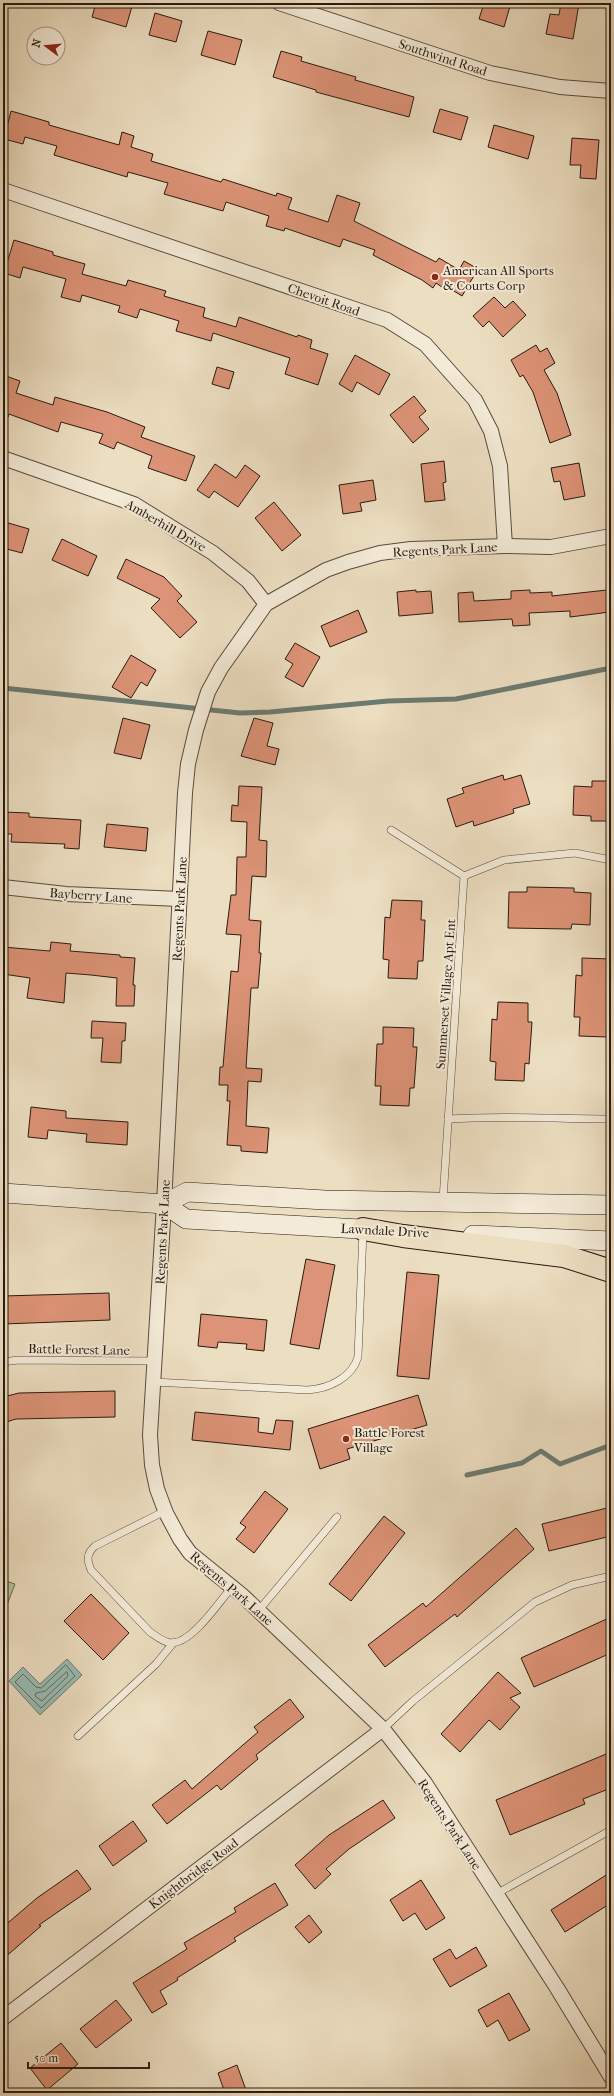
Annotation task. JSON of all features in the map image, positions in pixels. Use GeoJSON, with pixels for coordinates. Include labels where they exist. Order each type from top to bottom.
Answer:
{"type":"FeatureCollection","features":[{"type":"Feature","properties":{"kind":"highway"},"geometry":{"type":"LineString","coordinates":[[363,1229],[432,1240],[564,1256],[611,1271]]}},
{"type":"Feature","properties":{"kind":"main road"},"geometry":{"type":"LineString","coordinates":[[3,1193],[164,1204],[188,1192],[326,1200],[611,1205]]}},
{"type":"Feature","properties":{"kind":"main road","name":"Lawndale Drive"},"geometry":{"type":"LineString","coordinates":[[164,1204],[186,1219],[611,1241]]}},
{"type":"Feature","properties":{"kind":"street","name":"Southwind Road"},"geometry":{"type":"LineString","coordinates":[[279,3],[490,73],[560,87],[611,91]]}},
{"type":"Feature","properties":{"kind":"street","name":"Chevoit Road"},"geometry":{"type":"LineString","coordinates":[[3,190],[388,320],[425,344],[475,400],[491,431],[500,466],[505,546]]}},
{"type":"Feature","properties":{"kind":"street","name":"Amberhill Drive"},"geometry":{"type":"LineString","coordinates":[[3,458],[134,504],[214,553],[248,581],[266,604]]}},
{"type":"Feature","properties":{"kind":"street","name":"Regents Park Lane"},"geometry":{"type":"LineString","coordinates":[[609,2070],[425,1783],[383,1729],[259,1610],[190,1553],[180,1539],[165,1511],[157,1489],[152,1465],[150,1435],[164,1204],[185,793],[188,764],[196,730],[208,692],[221,668],[266,604],[326,570],[380,553],[411,549],[505,546],[552,547],[611,536]]}},
{"type":"Feature","properties":{"kind":"street","name":"Bayberry Lane"},"geometry":{"type":"LineString","coordinates":[[3,887],[66,894],[179,900]]}},
{"type":"Feature","properties":{"kind":"street","name":"Knightbridge Road"},"geometry":{"type":"LineString","coordinates":[[3,2018],[383,1729]]}},
{"type":"Feature","properties":{"kind":"lane"},"geometry":{"type":"LineString","coordinates":[[391,830],[464,876],[504,860],[575,853],[611,860]]}},
{"type":"Feature","properties":{"kind":"lane","name":"Summerset Village Apt Ent"},"geometry":{"type":"LineString","coordinates":[[443,1201],[464,876]]}},
{"type":"Feature","properties":{"kind":"lane"},"geometry":{"type":"LineString","coordinates":[[448,1119],[492,1116],[586,1119],[608,1119],[611,1117]]}},
{"type":"Feature","properties":{"kind":"lane"},"geometry":{"type":"LineString","coordinates":[[153,1382],[307,1390],[319,1389],[330,1385],[348,1374],[355,1366],[358,1357],[363,1229]]}},
{"type":"Feature","properties":{"kind":"lane","name":"Battle Forest Lane"},"geometry":{"type":"LineString","coordinates":[[3,1362],[18,1360],[155,1361]]}},
{"type":"Feature","properties":{"kind":"lane"},"geometry":{"type":"LineString","coordinates":[[165,1511],[100,1543],[89,1551],[87,1559],[91,1570],[150,1632],[158,1638],[171,1643],[174,1642]]}},
{"type":"Feature","properties":{"kind":"lane"},"geometry":{"type":"LineString","coordinates":[[259,1610],[337,1517]]}},
{"type":"Feature","properties":{"kind":"lane"},"geometry":{"type":"LineString","coordinates":[[383,1729],[413,1701],[535,1602],[572,1584],[611,1576]]}},
{"type":"Feature","properties":{"kind":"lane"},"geometry":{"type":"LineString","coordinates":[[78,1736],[156,1664],[174,1642],[193,1632],[232,1587]]}},
{"type":"Feature","properties":{"kind":"lane"},"geometry":{"type":"LineString","coordinates":[[496,1894],[611,1830]]}},
{"type":"Feature","properties":{"kind":"green space"},"geometry":{"type":"Polygon","coordinates":[[[3,1580],[15,1584],[5,1610],[3,1609],[3,1580]]]}},
{"type":"Feature","properties":{"kind":"water"},"geometry":{"type":"Polygon","coordinates":[[[67,1659],[82,1675],[40,1715],[9,1681],[23,1667],[40,1684],[67,1659]]]}},
{"type":"Feature","properties":{"kind":"building"},"geometry":{"type":"Polygon","coordinates":[[[96,3],[133,3],[126,27],[92,17],[96,3]]]}},
{"type":"Feature","properties":{"kind":"building"},"geometry":{"type":"Polygon","coordinates":[[[484,3],[511,3],[504,27],[479,19],[484,3]]]}},
{"type":"Feature","properties":{"kind":"building"},"geometry":{"type":"Polygon","coordinates":[[[561,3],[579,4],[573,39],[546,34],[550,14],[559,15],[561,3]]]}},
{"type":"Feature","properties":{"kind":"building"},"geometry":{"type":"Polygon","coordinates":[[[155,13],[182,21],[176,42],[149,35],[155,13]]]}},
{"type":"Feature","properties":{"kind":"building"},"geometry":{"type":"Polygon","coordinates":[[[208,31],[242,40],[235,65],[201,55],[208,31]]]}},
{"type":"Feature","properties":{"kind":"building"},"geometry":{"type":"Polygon","coordinates":[[[281,51],[302,57],[301,61],[356,77],[355,80],[414,97],[409,117],[316,92],[316,90],[273,77],[281,51]]]}},
{"type":"Feature","properties":{"kind":"building"},"geometry":{"type":"Polygon","coordinates":[[[440,109],[468,117],[461,140],[433,132],[440,109]]]}},
{"type":"Feature","properties":{"kind":"building"},"geometry":{"type":"Polygon","coordinates":[[[11,111],[49,122],[49,125],[119,145],[122,132],[134,136],[131,147],[153,154],[151,161],[221,182],[223,179],[276,196],[277,193],[292,198],[288,209],[328,222],[337,195],[360,203],[354,221],[436,262],[439,258],[459,270],[464,261],[478,269],[462,296],[446,286],[445,289],[436,283],[433,288],[422,280],[373,255],[375,250],[343,239],[340,247],[285,228],[284,231],[266,226],[269,216],[226,202],[223,211],[164,194],[168,183],[128,172],[127,177],[54,155],[57,146],[25,137],[23,144],[4,139],[11,111]]]}},
{"type":"Feature","properties":{"kind":"building"},"geometry":{"type":"Polygon","coordinates":[[[494,125],[534,136],[528,159],[488,147],[494,125]]]}},
{"type":"Feature","properties":{"kind":"building"},"geometry":{"type":"Polygon","coordinates":[[[572,138],[599,140],[596,179],[580,178],[581,165],[570,165],[572,138]]]}},
{"type":"Feature","properties":{"kind":"building"},"geometry":{"type":"Polygon","coordinates":[[[14,240],[53,252],[53,255],[85,264],[82,274],[126,286],[128,280],[166,291],[164,296],[205,308],[203,317],[236,327],[239,317],[297,337],[298,335],[312,340],[310,348],[328,354],[318,385],[285,374],[290,358],[213,333],[211,341],[176,331],[179,321],[140,309],[137,318],[118,312],[120,306],[82,295],[80,302],[61,297],[66,279],[23,267],[20,278],[4,273],[14,240]]]}},
{"type":"Feature","properties":{"kind":"building"},"geometry":{"type":"Polygon","coordinates":[[[494,297],[505,308],[513,301],[526,315],[503,337],[489,321],[483,327],[473,316],[494,297]]]}},
{"type":"Feature","properties":{"kind":"building"},"geometry":{"type":"Polygon","coordinates":[[[536,345],[540,352],[547,348],[555,363],[544,370],[557,393],[571,435],[550,443],[533,392],[523,375],[520,377],[511,360],[536,345]]]}},
{"type":"Feature","properties":{"kind":"building"},"geometry":{"type":"Polygon","coordinates":[[[355,355],[390,374],[379,395],[357,382],[352,392],[339,384],[355,355]]]}},
{"type":"Feature","properties":{"kind":"building"},"geometry":{"type":"Polygon","coordinates":[[[217,367],[234,372],[229,389],[212,384],[217,367]]]}},
{"type":"Feature","properties":{"kind":"building"},"geometry":{"type":"Polygon","coordinates":[[[3,375],[20,381],[16,393],[53,405],[55,397],[107,412],[145,427],[141,437],[195,456],[186,481],[148,468],[152,456],[117,442],[114,449],[99,443],[103,434],[61,422],[58,432],[9,414],[5,425],[3,424],[3,375]]]}},
{"type":"Feature","properties":{"kind":"building"},"geometry":{"type":"Polygon","coordinates":[[[414,396],[426,411],[419,417],[429,429],[413,443],[390,415],[414,396]]]}},
{"type":"Feature","properties":{"kind":"building"},"geometry":{"type":"Polygon","coordinates":[[[444,461],[446,482],[443,483],[445,500],[425,502],[421,464],[444,461]]]}},
{"type":"Feature","properties":{"kind":"building"},"geometry":{"type":"Polygon","coordinates":[[[579,463],[585,496],[564,500],[560,481],[554,482],[551,468],[579,463]]]}},
{"type":"Feature","properties":{"kind":"building"},"geometry":{"type":"Polygon","coordinates":[[[215,464],[236,478],[245,465],[260,476],[238,507],[214,491],[209,498],[197,490],[215,464]]]}},
{"type":"Feature","properties":{"kind":"building"},"geometry":{"type":"Polygon","coordinates":[[[373,480],[376,500],[360,503],[362,511],[343,514],[339,485],[373,480]]]}},
{"type":"Feature","properties":{"kind":"building"},"geometry":{"type":"Polygon","coordinates":[[[274,502],[301,535],[282,551],[255,518],[274,502]]]}},
{"type":"Feature","properties":{"kind":"building"},"geometry":{"type":"Polygon","coordinates":[[[5,522],[29,529],[22,553],[3,548],[5,522]]]}},
{"type":"Feature","properties":{"kind":"building"},"geometry":{"type":"Polygon","coordinates":[[[62,539],[97,556],[88,576],[52,560],[62,539]]]}},
{"type":"Feature","properties":{"kind":"building"},"geometry":{"type":"Polygon","coordinates":[[[126,559],[164,577],[182,596],[177,601],[197,622],[180,638],[151,608],[160,599],[117,578],[126,559]]]}},
{"type":"Feature","properties":{"kind":"building"},"geometry":{"type":"Polygon","coordinates":[[[416,590],[416,592],[431,591],[433,613],[399,616],[397,592],[416,590]]]}},
{"type":"Feature","properties":{"kind":"building"},"geometry":{"type":"Polygon","coordinates":[[[530,590],[530,593],[552,592],[552,596],[607,590],[610,612],[570,617],[570,611],[529,613],[530,625],[513,626],[512,619],[459,622],[458,593],[473,592],[474,601],[511,599],[511,591],[530,590]]]}},
{"type":"Feature","properties":{"kind":"building"},"geometry":{"type":"Polygon","coordinates":[[[358,610],[367,632],[330,647],[321,626],[358,610]]]}},
{"type":"Feature","properties":{"kind":"building"},"geometry":{"type":"Polygon","coordinates":[[[295,643],[320,657],[303,687],[285,677],[293,664],[285,659],[295,643]]]}},
{"type":"Feature","properties":{"kind":"building"},"geometry":{"type":"Polygon","coordinates":[[[131,655],[156,670],[147,686],[141,682],[131,698],[112,687],[131,655]]]}},
{"type":"Feature","properties":{"kind":"building"},"geometry":{"type":"Polygon","coordinates":[[[123,718],[150,725],[141,759],[114,753],[123,718]]]}},
{"type":"Feature","properties":{"kind":"building"},"geometry":{"type":"Polygon","coordinates":[[[254,718],[273,723],[267,746],[279,749],[275,765],[241,756],[254,718]]]}},
{"type":"Feature","properties":{"kind":"building"},"geometry":{"type":"Polygon","coordinates":[[[503,775],[504,780],[521,775],[530,804],[513,809],[514,813],[474,826],[473,821],[456,827],[447,799],[464,793],[462,788],[503,775]]]}},
{"type":"Feature","properties":{"kind":"building"},"geometry":{"type":"Polygon","coordinates":[[[592,781],[611,781],[611,821],[591,821],[591,816],[573,815],[574,786],[592,787],[592,781]]]}},
{"type":"Feature","properties":{"kind":"building"},"geometry":{"type":"Polygon","coordinates":[[[239,786],[262,787],[259,840],[267,841],[266,877],[252,876],[249,920],[261,921],[259,953],[261,953],[258,988],[251,988],[246,1068],[262,1069],[261,1082],[248,1081],[246,1126],[269,1128],[267,1153],[241,1151],[241,1146],[227,1145],[230,1101],[227,1101],[228,1085],[219,1085],[220,1067],[223,1067],[231,971],[238,972],[241,935],[226,934],[231,895],[236,895],[237,857],[246,857],[247,822],[231,821],[232,805],[238,806],[239,786]]]}},
{"type":"Feature","properties":{"kind":"building"},"geometry":{"type":"Polygon","coordinates":[[[3,812],[29,813],[29,817],[81,820],[79,849],[64,848],[65,844],[11,842],[12,834],[3,834],[3,812]]]}},
{"type":"Feature","properties":{"kind":"building"},"geometry":{"type":"Polygon","coordinates":[[[107,824],[148,828],[146,851],[104,847],[107,824]]]}},
{"type":"Feature","properties":{"kind":"building"},"geometry":{"type":"Polygon","coordinates":[[[527,887],[574,888],[574,892],[591,893],[590,925],[572,924],[571,929],[508,928],[509,892],[527,892],[527,887]]]}},
{"type":"Feature","properties":{"kind":"building"},"geometry":{"type":"Polygon","coordinates":[[[392,900],[422,901],[421,920],[425,920],[423,961],[418,961],[417,979],[388,978],[389,960],[383,959],[385,917],[390,918],[392,900]]]}},
{"type":"Feature","properties":{"kind":"building"},"geometry":{"type":"Polygon","coordinates":[[[51,942],[71,944],[70,951],[120,955],[120,957],[135,958],[133,985],[135,985],[134,1006],[116,1006],[117,978],[66,973],[64,1003],[27,998],[30,978],[3,974],[3,947],[50,951],[51,942]]]}},
{"type":"Feature","properties":{"kind":"building"},"geometry":{"type":"Polygon","coordinates":[[[582,958],[611,959],[611,1019],[609,1019],[608,1037],[579,1036],[580,1017],[574,1017],[576,975],[582,976],[582,958]]]}},
{"type":"Feature","properties":{"kind":"building"},"geometry":{"type":"Polygon","coordinates":[[[498,1002],[528,1003],[528,1022],[532,1022],[529,1064],[525,1063],[524,1081],[495,1080],[496,1062],[490,1061],[492,1019],[497,1020],[498,1002]]]}},
{"type":"Feature","properties":{"kind":"building"},"geometry":{"type":"Polygon","coordinates":[[[92,1021],[126,1023],[125,1041],[122,1041],[121,1063],[101,1062],[103,1038],[91,1038],[92,1021]]]}},
{"type":"Feature","properties":{"kind":"building"},"geometry":{"type":"Polygon","coordinates":[[[383,1027],[414,1028],[413,1047],[417,1047],[414,1088],[410,1088],[409,1106],[380,1105],[381,1086],[375,1086],[377,1044],[383,1044],[383,1027]]]}},
{"type":"Feature","properties":{"kind":"building"},"geometry":{"type":"Polygon","coordinates":[[[31,1107],[66,1111],[66,1118],[128,1122],[127,1145],[86,1142],[87,1134],[48,1130],[47,1139],[28,1137],[31,1107]]]}},
{"type":"Feature","properties":{"kind":"building"},"geometry":{"type":"Polygon","coordinates":[[[306,1259],[335,1265],[319,1349],[290,1344],[306,1259]]]}},
{"type":"Feature","properties":{"kind":"building"},"geometry":{"type":"Polygon","coordinates":[[[407,1272],[439,1275],[429,1379],[397,1376],[407,1272]]]}},
{"type":"Feature","properties":{"kind":"building"},"geometry":{"type":"Polygon","coordinates":[[[109,1293],[110,1320],[3,1324],[3,1296],[109,1293]]]}},
{"type":"Feature","properties":{"kind":"building"},"geometry":{"type":"Polygon","coordinates":[[[201,1314],[267,1320],[264,1351],[246,1349],[247,1344],[218,1342],[217,1348],[198,1346],[201,1314]]]}},
{"type":"Feature","properties":{"kind":"building"},"geometry":{"type":"Polygon","coordinates":[[[115,1391],[115,1417],[16,1419],[3,1423],[3,1397],[19,1393],[115,1391]]]}},
{"type":"Feature","properties":{"kind":"building","name":"Battle Forest Village"},"geometry":{"type":"Polygon","coordinates":[[[418,1395],[427,1425],[347,1449],[350,1459],[320,1469],[308,1429],[418,1395]]]}},
{"type":"Feature","properties":{"kind":"building"},"geometry":{"type":"Polygon","coordinates":[[[195,1412],[259,1418],[258,1432],[273,1434],[276,1420],[293,1421],[290,1450],[192,1440],[195,1412]]]}},
{"type":"Feature","properties":{"kind":"building"},"geometry":{"type":"Polygon","coordinates":[[[265,1491],[288,1509],[254,1553],[236,1539],[246,1527],[240,1523],[265,1491]]]}},
{"type":"Feature","properties":{"kind":"building"},"geometry":{"type":"Polygon","coordinates":[[[611,1507],[611,1536],[549,1551],[542,1524],[611,1507]]]}},
{"type":"Feature","properties":{"kind":"building"},"geometry":{"type":"Polygon","coordinates":[[[384,1516],[405,1533],[351,1601],[329,1584],[384,1516]]]}},
{"type":"Feature","properties":{"kind":"building"},"geometry":{"type":"Polygon","coordinates":[[[516,1528],[534,1549],[457,1617],[455,1614],[385,1667],[368,1645],[423,1603],[426,1607],[516,1528]]]}},
{"type":"Feature","properties":{"kind":"building"},"geometry":{"type":"Polygon","coordinates":[[[91,1594],[129,1633],[103,1660],[64,1621],[91,1594]]]}},
{"type":"Feature","properties":{"kind":"building"},"geometry":{"type":"Polygon","coordinates":[[[611,1617],[611,1653],[534,1687],[521,1658],[611,1617]]]}},
{"type":"Feature","properties":{"kind":"building"},"geometry":{"type":"Polygon","coordinates":[[[498,1672],[521,1693],[510,1698],[520,1707],[500,1730],[489,1720],[460,1752],[441,1734],[498,1672]]]}},
{"type":"Feature","properties":{"kind":"building"},"geometry":{"type":"Polygon","coordinates":[[[290,1699],[304,1717],[256,1755],[258,1759],[221,1790],[217,1785],[167,1824],[152,1805],[185,1780],[192,1789],[258,1732],[254,1727],[290,1699]]]}},
{"type":"Feature","properties":{"kind":"building"},"geometry":{"type":"Polygon","coordinates":[[[611,1752],[611,1788],[583,1799],[585,1804],[510,1835],[496,1800],[611,1752]]]}},
{"type":"Feature","properties":{"kind":"building"},"geometry":{"type":"Polygon","coordinates":[[[383,1800],[395,1818],[349,1849],[326,1869],[331,1874],[315,1889],[295,1865],[329,1835],[383,1800]]]}},
{"type":"Feature","properties":{"kind":"building"},"geometry":{"type":"Polygon","coordinates":[[[133,1821],[147,1841],[113,1866],[99,1846],[133,1821]]]}},
{"type":"Feature","properties":{"kind":"building"},"geometry":{"type":"Polygon","coordinates":[[[77,1870],[91,1889],[39,1925],[41,1926],[3,1959],[3,1927],[37,1898],[77,1870]]]}},
{"type":"Feature","properties":{"kind":"building"},"geometry":{"type":"Polygon","coordinates":[[[611,1872],[611,1903],[565,1932],[551,1910],[611,1872]]]}},
{"type":"Feature","properties":{"kind":"building"},"geometry":{"type":"Polygon","coordinates":[[[421,1880],[445,1918],[426,1930],[415,1913],[403,1921],[390,1900],[421,1880]]]}},
{"type":"Feature","properties":{"kind":"building"},"geometry":{"type":"Polygon","coordinates":[[[275,1883],[288,1905],[234,1938],[236,1941],[177,1978],[178,1980],[160,1991],[167,2004],[152,2013],[133,1983],[187,1949],[184,1943],[236,1912],[234,1908],[275,1883]]]}},
{"type":"Feature","properties":{"kind":"building"},"geometry":{"type":"Polygon","coordinates":[[[309,1915],[322,1932],[309,1943],[295,1927],[309,1915]]]}},
{"type":"Feature","properties":{"kind":"building"},"geometry":{"type":"Polygon","coordinates":[[[476,1947],[487,1966],[450,1987],[433,1959],[450,1949],[456,1959],[476,1947]]]}},
{"type":"Feature","properties":{"kind":"building"},"geometry":{"type":"Polygon","coordinates":[[[509,1993],[530,2030],[509,2041],[498,2020],[487,2027],[478,2010],[509,1993]]]}},
{"type":"Feature","properties":{"kind":"building"},"geometry":{"type":"Polygon","coordinates":[[[116,2000],[132,2020],[96,2048],[80,2029],[116,2000]]]}},
{"type":"Feature","properties":{"kind":"building"},"geometry":{"type":"Polygon","coordinates":[[[61,2043],[78,2064],[47,2090],[30,2068],[61,2043]]]}},
{"type":"Feature","properties":{"kind":"building"},"geometry":{"type":"Polygon","coordinates":[[[237,2065],[247,2093],[225,2093],[218,2073],[237,2065]]]}},
{"type":"Feature","properties":{"kind":"waterway"},"geometry":{"type":"LineString","coordinates":[[3,688],[240,713],[270,712],[388,701],[456,699],[611,668]]}},
{"type":"Feature","properties":{"kind":"waterway"},"geometry":{"type":"LineString","coordinates":[[467,1475],[522,1463],[541,1451],[560,1464],[611,1445]]}},
{"type":"Feature","properties":{"kind":"place","name":"American All Sports & Courts Corp"},"geometry":{"type":"Point","coordinates":[435,277]}},
{"type":"Feature","properties":{"kind":"place","name":"Battle Forest Village"},"geometry":{"type":"Point","coordinates":[346,1439]}}]}
